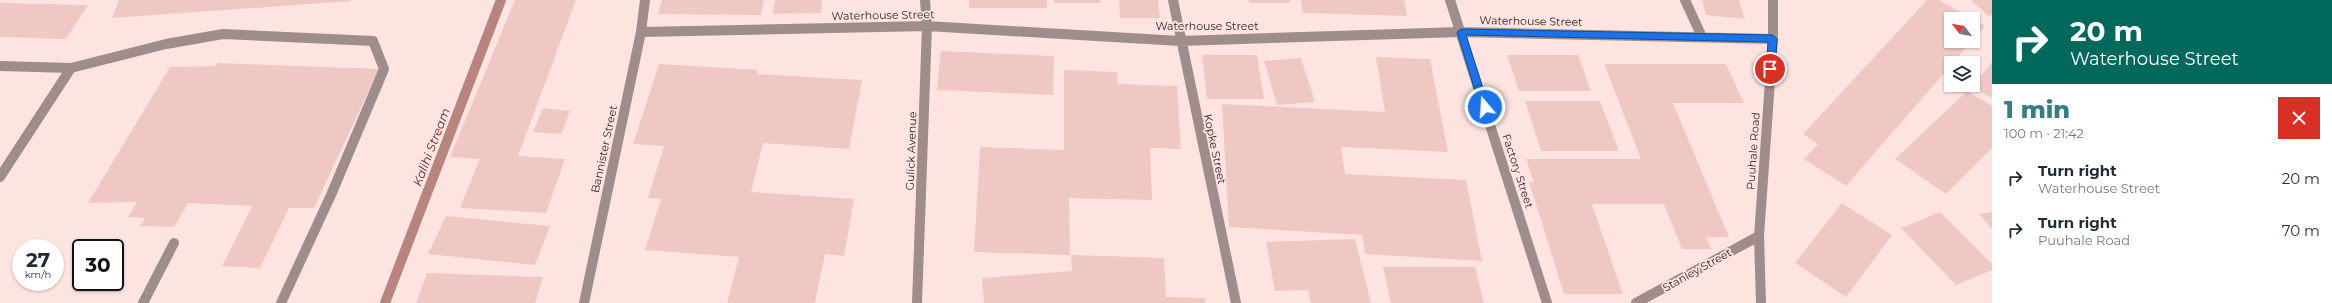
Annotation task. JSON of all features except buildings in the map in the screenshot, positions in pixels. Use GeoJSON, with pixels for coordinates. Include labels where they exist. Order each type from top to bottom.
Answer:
{"type":"FeatureCollection","features":[{"type":"Feature","properties":{"kind":"street","name":"Bannister Street"},"geometry":{"type":"LineString","coordinates":[[584,303],[641,32],[645,0]]}},
{"type":"Feature","properties":{"kind":"street","name":"Gulick Avenue"},"geometry":{"type":"LineString","coordinates":[[917,303],[927,26],[925,0]]}},
{"type":"Feature","properties":{"kind":"street","name":"Kopke Street"},"geometry":{"type":"LineString","coordinates":[[1173,0],[1180,41],[1236,303]]}},
{"type":"Feature","properties":{"kind":"street","name":"Factory Street"},"geometry":{"type":"LineString","coordinates":[[1450,0],[1547,303]]}},
{"type":"Feature","properties":{"kind":"street"},"geometry":{"type":"LineString","coordinates":[[1685,0],[1702,37]]}},
{"type":"Feature","properties":{"kind":"street","name":"Puuhale Road"},"geometry":{"type":"LineString","coordinates":[[1761,303],[1759,236],[1773,39],[1773,0]]}},
{"type":"Feature","properties":{"kind":"street","name":"Waterhouse Street"},"geometry":{"type":"LineString","coordinates":[[641,32],[927,26],[1180,41],[1461,32],[1773,39]]}},
{"type":"Feature","properties":{"kind":"street"},"geometry":{"type":"LineString","coordinates":[[0,66],[71,68],[166,44],[223,34],[373,41],[384,69],[331,195],[281,303]]}},
{"type":"Feature","properties":{"kind":"street"},"geometry":{"type":"LineString","coordinates":[[0,177],[71,68]]}},
{"type":"Feature","properties":{"kind":"street","name":"Stanley Street"},"geometry":{"type":"LineString","coordinates":[[1636,303],[1759,236]]}},
{"type":"Feature","properties":{"kind":"street"},"geometry":{"type":"LineString","coordinates":[[143,303],[174,243]]}},
{"type":"Feature","properties":{"kind":"waterway","name":"Kalihi Stream"},"geometry":{"type":"LineString","coordinates":[[385,303],[501,0]]}},
{"type":"Feature","properties":{"kind":"route"},"geometry":{"type":"LineString","coordinates":[[1485,107],[1461,32],[1773,39],[1770,69]]}}]}
